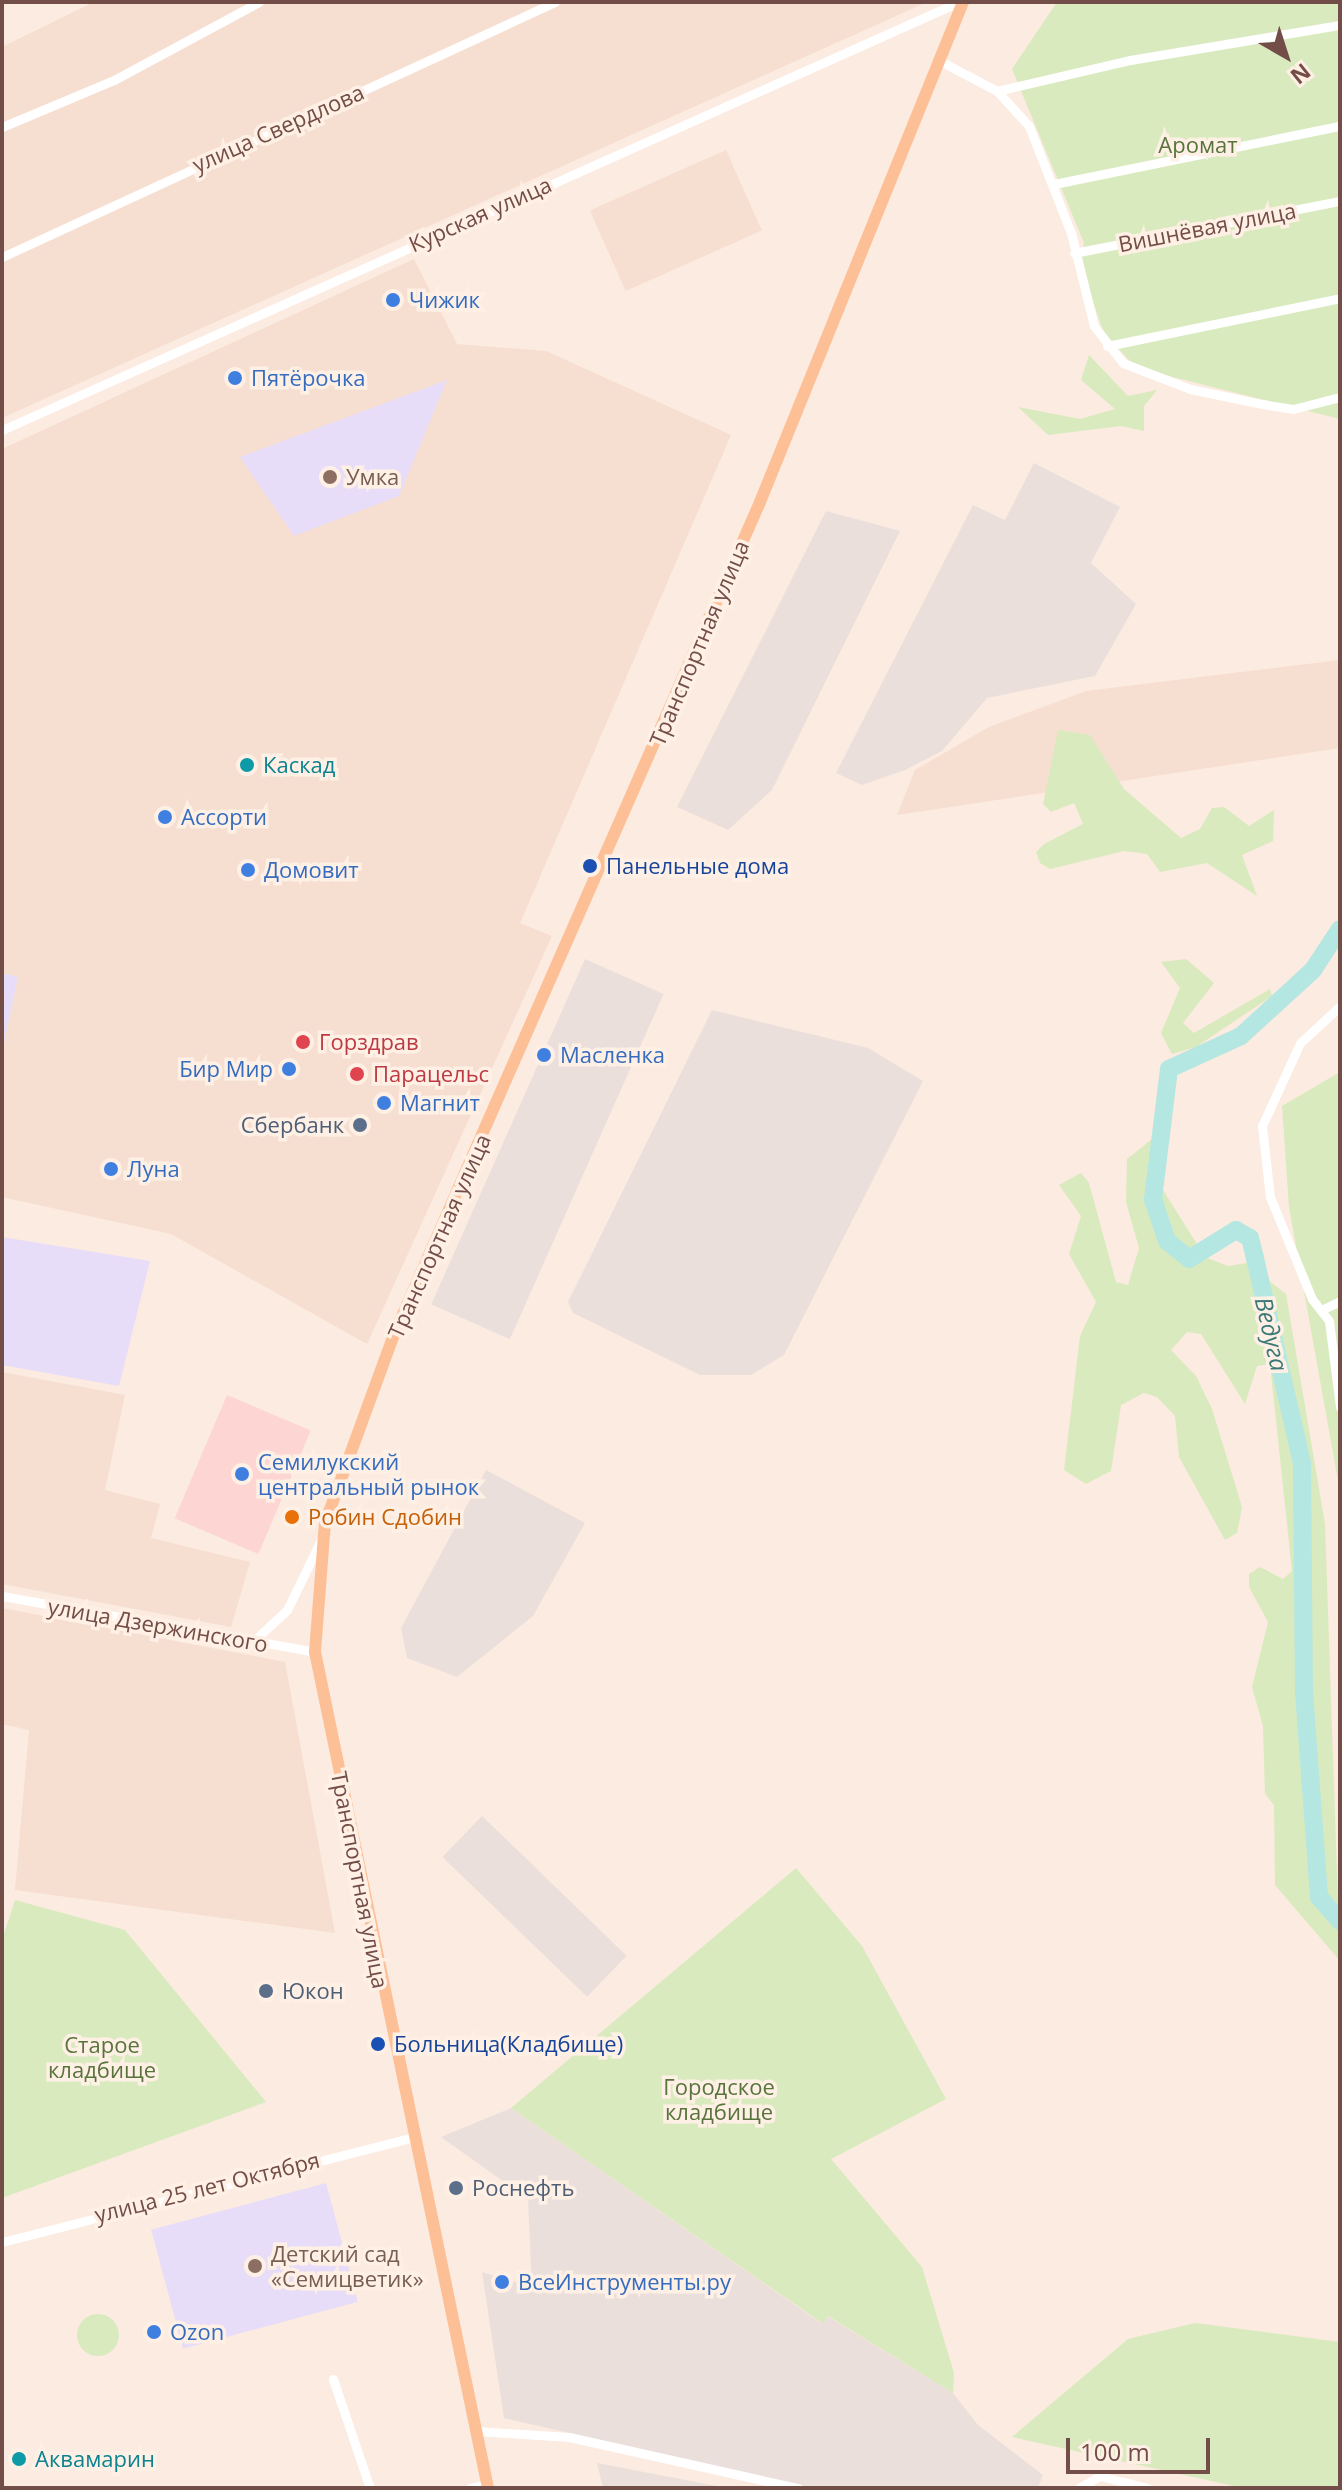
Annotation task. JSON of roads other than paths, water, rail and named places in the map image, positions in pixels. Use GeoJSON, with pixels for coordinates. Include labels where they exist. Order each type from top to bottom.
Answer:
{"type":"FeatureCollection","features":[{"type":"Feature","properties":{"kind":"main road","name":"Транспортная улица"},"geometry":{"type":"LineString","coordinates":[[488,2486],[315,1652],[322,1537],[344,1456],[393,1337],[566,955],[940,61],[961,2]]}},
{"type":"Feature","properties":{"kind":"street"},"geometry":{"type":"LineString","coordinates":[[2,127],[114,80],[259,2]]}},
{"type":"Feature","properties":{"kind":"street","name":"улица Свердлова"},"geometry":{"type":"LineString","coordinates":[[2,257],[555,2]]}},
{"type":"Feature","properties":{"kind":"street","name":"Курская улица"},"geometry":{"type":"LineString","coordinates":[[2,430],[961,2]]}},
{"type":"Feature","properties":{"kind":"street"},"geometry":{"type":"LineString","coordinates":[[997,91],[1130,60],[1340,25]]}},
{"type":"Feature","properties":{"kind":"street"},"geometry":{"type":"LineString","coordinates":[[940,61],[997,91],[1029,126],[1054,184],[1074,253],[1107,346],[1133,370],[1218,397],[1293,409],[1340,397]]}},
{"type":"Feature","properties":{"kind":"street"},"geometry":{"type":"LineString","coordinates":[[1054,184],[1340,126]]}},
{"type":"Feature","properties":{"kind":"street","name":"Вишнёвая улица"},"geometry":{"type":"LineString","coordinates":[[1074,253],[1340,201]]}},
{"type":"Feature","properties":{"kind":"street"},"geometry":{"type":"LineString","coordinates":[[1107,346],[1340,298]]}},
{"type":"Feature","properties":{"kind":"street"},"geometry":{"type":"LineString","coordinates":[[1327,401],[1340,408]]}},
{"type":"Feature","properties":{"kind":"street"},"geometry":{"type":"LineString","coordinates":[[1340,1006],[1300,1043],[1262,1126],[1270,1197],[1334,1339],[1340,1407]]}},
{"type":"Feature","properties":{"kind":"street"},"geometry":{"type":"LineString","coordinates":[[1321,1310],[1340,1301]]}},
{"type":"Feature","properties":{"kind":"street"},"geometry":{"type":"LineString","coordinates":[[250,1644],[287,1610],[322,1537]]}},
{"type":"Feature","properties":{"kind":"street","name":"улица Дзержинского"},"geometry":{"type":"LineString","coordinates":[[2,1596],[250,1644],[315,1652]]}},
{"type":"Feature","properties":{"kind":"street","name":"улица 25 лет Октября"},"geometry":{"type":"LineString","coordinates":[[2,2242],[414,2137]]}},
{"type":"Feature","properties":{"kind":"street"},"geometry":{"type":"LineString","coordinates":[[333,2379],[370,2488]]}},
{"type":"Feature","properties":{"kind":"street"},"geometry":{"type":"LineString","coordinates":[[476,2431],[569,2437],[798,2488]]}},
{"type":"Feature","properties":{"kind":"street"},"geometry":{"type":"LineString","coordinates":[[1079,2488],[1100,2476],[1148,2488]]}},
{"type":"Feature","properties":{"kind":"street"},"geometry":{"type":"LineString","coordinates":[[470,2488],[488,2486]]}},
{"type":"Feature","properties":{"kind":"waterway","name":"Ведуга"},"geometry":{"type":"LineString","coordinates":[[1340,929],[1313,970],[1241,1036],[1169,1069],[1153,1199],[1167,1241],[1189,1259],[1236,1230],[1250,1238],[1302,1464],[1304,1692],[1319,1897],[1340,1921]]}},
{"type":"Feature","properties":{"kind":"place","name":"Чижик"},"geometry":{"type":"Point","coordinates":[393,300]}},
{"type":"Feature","properties":{"kind":"place","name":"Пятёрочка"},"geometry":{"type":"Point","coordinates":[235,378]}},
{"type":"Feature","properties":{"kind":"place","name":"Умка"},"geometry":{"type":"Point","coordinates":[330,477]}},
{"type":"Feature","properties":{"kind":"place","name":"Каскад"},"geometry":{"type":"Point","coordinates":[247,765]}},
{"type":"Feature","properties":{"kind":"place","name":"Ассорти"},"geometry":{"type":"Point","coordinates":[165,817]}},
{"type":"Feature","properties":{"kind":"place","name":"Панельные дома"},"geometry":{"type":"Point","coordinates":[590,866]}},
{"type":"Feature","properties":{"kind":"place","name":"Домовит"},"geometry":{"type":"Point","coordinates":[248,870]}},
{"type":"Feature","properties":{"kind":"place","name":"Горздрав"},"geometry":{"type":"Point","coordinates":[303,1042]}},
{"type":"Feature","properties":{"kind":"place","name":"Масленка"},"geometry":{"type":"Point","coordinates":[544,1055]}},
{"type":"Feature","properties":{"kind":"place","name":"Бир Мир"},"geometry":{"type":"Point","coordinates":[289,1069]}},
{"type":"Feature","properties":{"kind":"place","name":"Парацельс"},"geometry":{"type":"Point","coordinates":[357,1074]}},
{"type":"Feature","properties":{"kind":"place","name":"Магнит"},"geometry":{"type":"Point","coordinates":[384,1103]}},
{"type":"Feature","properties":{"kind":"place","name":"Сбербанк"},"geometry":{"type":"Point","coordinates":[360,1125]}},
{"type":"Feature","properties":{"kind":"place","name":"Луна"},"geometry":{"type":"Point","coordinates":[111,1169]}},
{"type":"Feature","properties":{"kind":"place","name":"Семилукский центральный рынок"},"geometry":{"type":"Point","coordinates":[242,1474]}},
{"type":"Feature","properties":{"kind":"place","name":"Робин Сдобин"},"geometry":{"type":"Point","coordinates":[292,1517]}},
{"type":"Feature","properties":{"kind":"place","name":"Юкон"},"geometry":{"type":"Point","coordinates":[266,1991]}},
{"type":"Feature","properties":{"kind":"place","name":"Больница(Кладбище)"},"geometry":{"type":"Point","coordinates":[378,2044]}},
{"type":"Feature","properties":{"kind":"place","name":"Роснефть"},"geometry":{"type":"Point","coordinates":[456,2188]}},
{"type":"Feature","properties":{"kind":"place","name":"Детский сад «Семицветик»"},"geometry":{"type":"Point","coordinates":[255,2266]}},
{"type":"Feature","properties":{"kind":"place","name":"ВсеИнструменты.ру"},"geometry":{"type":"Point","coordinates":[502,2282]}},
{"type":"Feature","properties":{"kind":"place","name":"Ozon"},"geometry":{"type":"Point","coordinates":[154,2332]}},
{"type":"Feature","properties":{"kind":"place","name":"Аквамарин"},"geometry":{"type":"Point","coordinates":[19,2459]}},
{"type":"Feature","properties":{"kind":"park label","name":"Аромат"},"geometry":{"type":"Point","coordinates":[1198,145]}},
{"type":"Feature","properties":{"kind":"park label","name":"Старое кладбище"},"geometry":{"type":"Point","coordinates":[102,2056]}},
{"type":"Feature","properties":{"kind":"park label","name":"Городское кладбище"},"geometry":{"type":"Point","coordinates":[719,2098]}}]}
